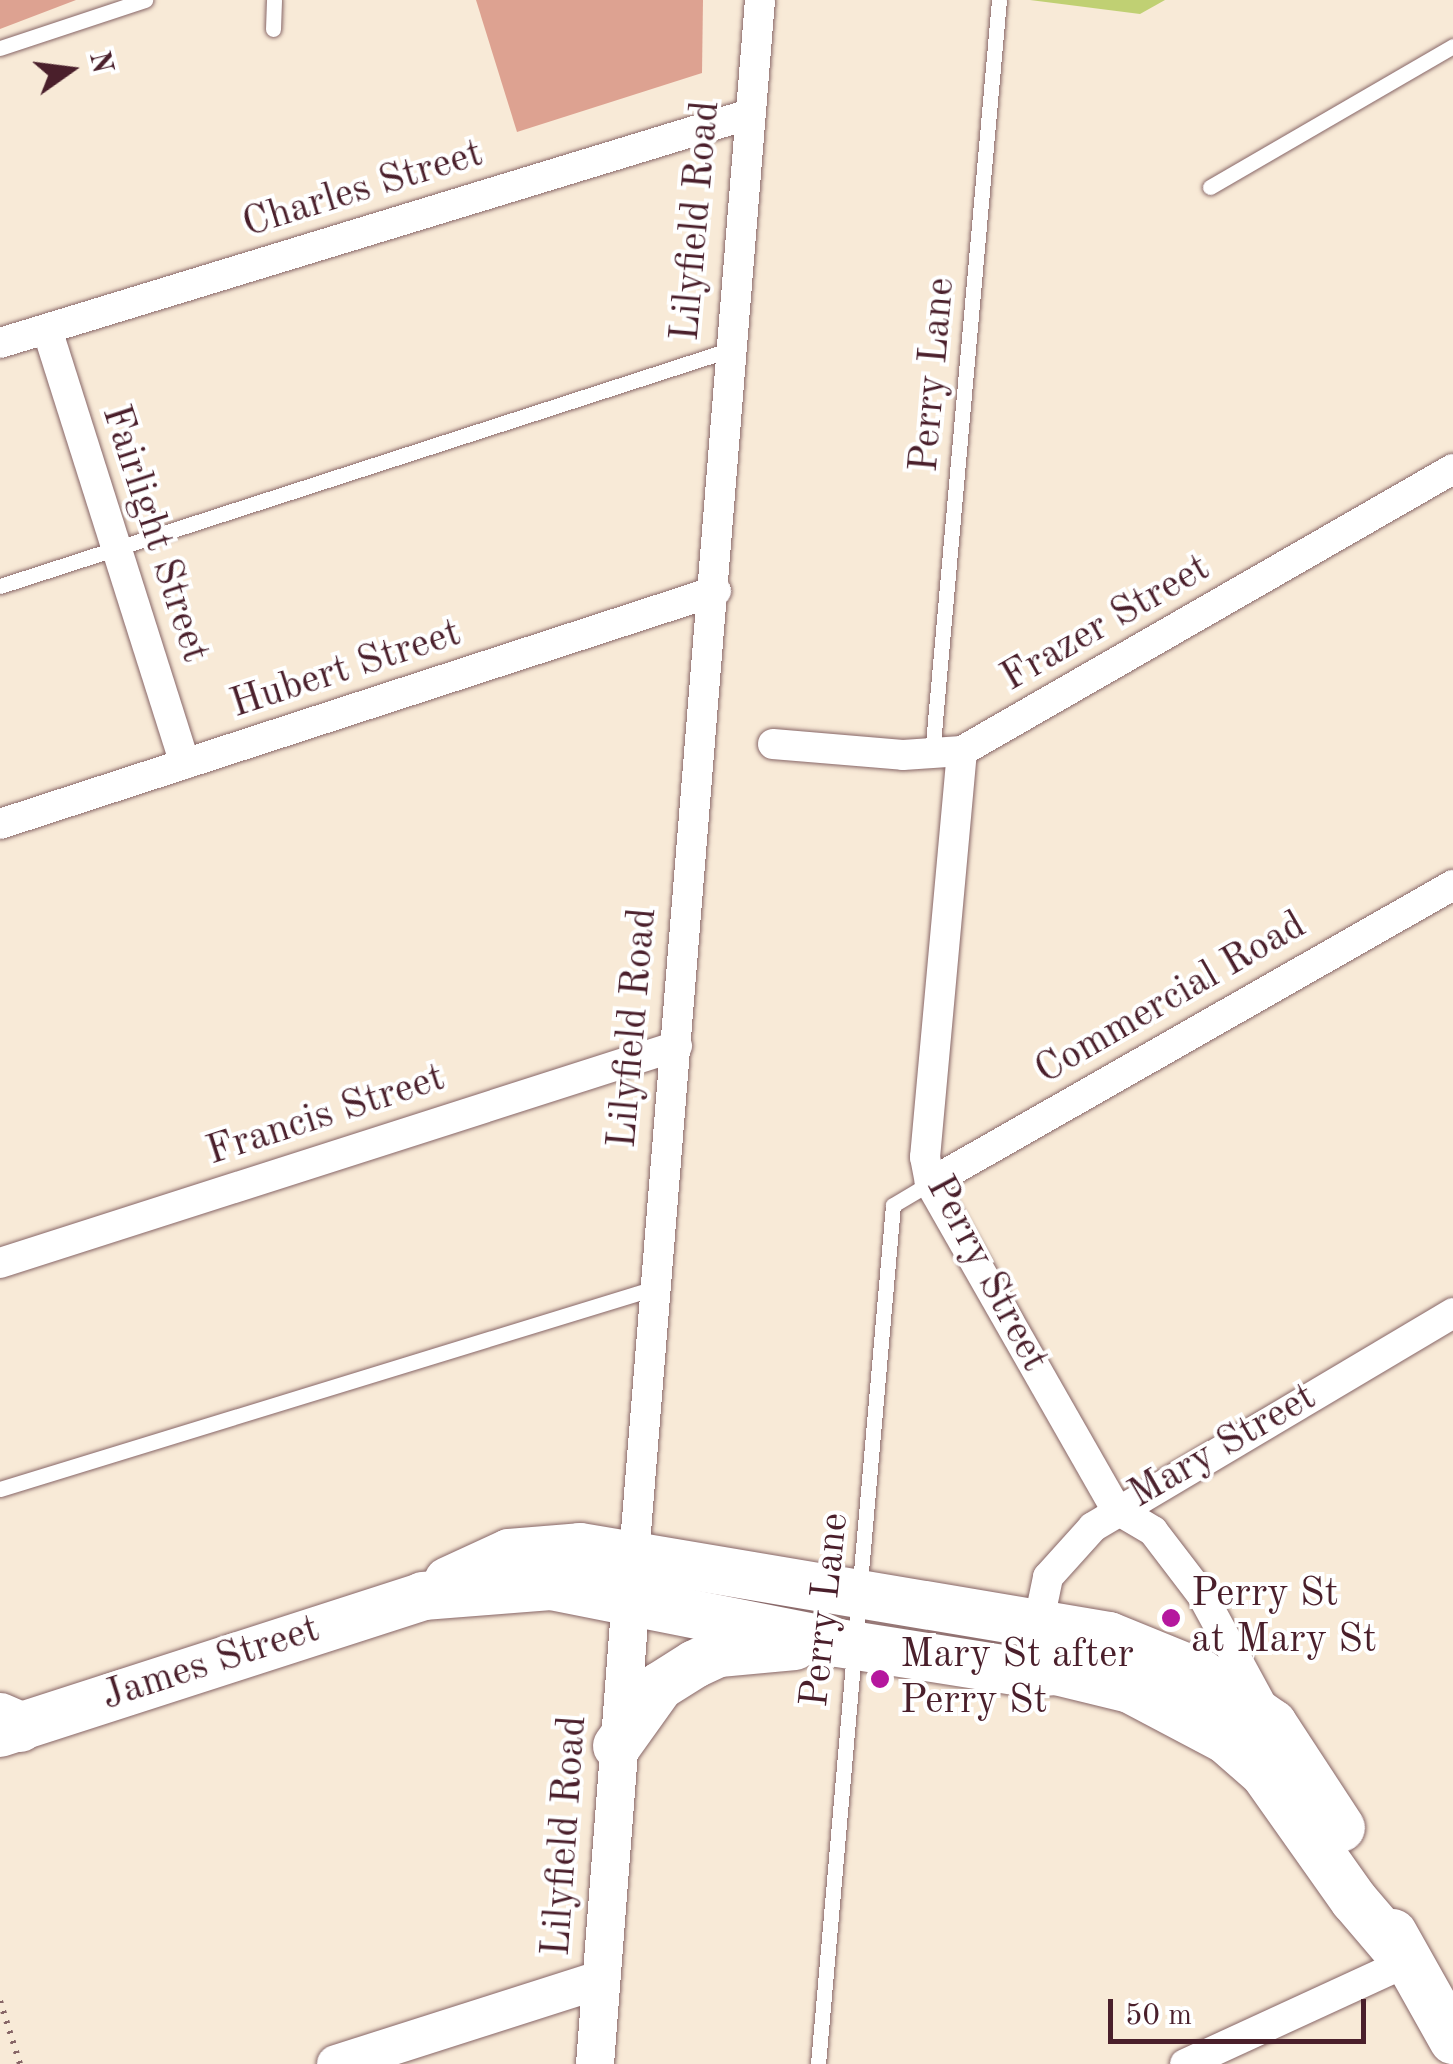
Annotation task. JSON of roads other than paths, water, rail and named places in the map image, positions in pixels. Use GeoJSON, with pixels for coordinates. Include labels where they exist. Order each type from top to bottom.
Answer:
{"type":"FeatureCollection","features":[{"type":"Feature","properties":{"kind":"main road","name":"James Street"},"geometry":{"type":"LineString","coordinates":[[7,1726],[423,1596],[509,1553],[553,1546],[632,1578]]}},
{"type":"Feature","properties":{"kind":"main road"},"geometry":{"type":"LineString","coordinates":[[632,1578],[861,1592],[1034,1621]]}},
{"type":"Feature","properties":{"kind":"main road"},"geometry":{"type":"LineString","coordinates":[[632,1578],[846,1644],[1028,1673]]}},
{"type":"Feature","properties":{"kind":"main road","name":"Perry Street"},"geometry":{"type":"LineString","coordinates":[[1034,1621],[1109,1636],[1175,1660],[1273,1724],[1349,1840],[1408,1962]]}},
{"type":"Feature","properties":{"kind":"main road"},"geometry":{"type":"LineString","coordinates":[[617,1746],[660,1686],[695,1664],[719,1654],[846,1644]]}},
{"type":"Feature","properties":{"kind":"main road","name":"Perry Street"},"geometry":{"type":"LineString","coordinates":[[1028,1673],[1056,1672],[1130,1689],[1225,1739],[1294,1807],[1354,1900],[1408,1962],[1449,2023]]}},
{"type":"Feature","properties":{"kind":"street","name":"Lilyfield Road"},"geometry":{"type":"LineString","coordinates":[[595,2064],[617,1746],[716,591],[760,0]]}},
{"type":"Feature","properties":{"kind":"street","name":"Charles Street"},"geometry":{"type":"LineString","coordinates":[[0,343],[750,114]]}},
{"type":"Feature","properties":{"kind":"street","name":"Fairlight Street"},"geometry":{"type":"LineString","coordinates":[[48,328],[185,764]]}},
{"type":"Feature","properties":{"kind":"street","name":"Frazer Street"},"geometry":{"type":"LineString","coordinates":[[947,753],[1453,468]]}},
{"type":"Feature","properties":{"kind":"street","name":"Hubert Street"},"geometry":{"type":"LineString","coordinates":[[0,824],[716,591]]}},
{"type":"Feature","properties":{"kind":"street"},"geometry":{"type":"LineString","coordinates":[[774,744],[947,753]]}},
{"type":"Feature","properties":{"kind":"street","name":"Perry Street"},"geometry":{"type":"LineString","coordinates":[[947,753],[925,1156],[930,1184],[1116,1509],[1154,1531],[1202,1594],[1273,1724]]}},
{"type":"Feature","properties":{"kind":"street","name":"Commercial Road"},"geometry":{"type":"LineString","coordinates":[[930,1184],[1453,885]]}},
{"type":"Feature","properties":{"kind":"street","name":"Francis Street"},"geometry":{"type":"LineString","coordinates":[[0,1263],[677,1046]]}},
{"type":"Feature","properties":{"kind":"street","name":"Mary Street"},"geometry":{"type":"LineString","coordinates":[[1028,1673],[1034,1621],[1048,1577],[1116,1509],[1453,1313]]}},
{"type":"Feature","properties":{"kind":"street"},"geometry":{"type":"LineString","coordinates":[[1186,2064],[1408,1962]]}},
{"type":"Feature","properties":{"kind":"street"},"geometry":{"type":"LineString","coordinates":[[336,2064],[600,1980]]}},
{"type":"Feature","properties":{"kind":"lane"},"geometry":{"type":"LineString","coordinates":[[0,48],[145,0]]}},
{"type":"Feature","properties":{"kind":"lane"},"geometry":{"type":"LineString","coordinates":[[273,29],[274,0]]}},
{"type":"Feature","properties":{"kind":"lane","name":"Perry Lane"},"geometry":{"type":"LineString","coordinates":[[947,753],[1000,0]]}},
{"type":"Feature","properties":{"kind":"lane"},"geometry":{"type":"LineString","coordinates":[[1210,186],[1453,46]]}},
{"type":"Feature","properties":{"kind":"lane"},"geometry":{"type":"LineString","coordinates":[[0,586],[732,349]]}},
{"type":"Feature","properties":{"kind":"lane","name":"Perry Lane"},"geometry":{"type":"LineString","coordinates":[[818,2064],[846,1644],[861,1592],[893,1205],[930,1184]]}},
{"type":"Feature","properties":{"kind":"lane"},"geometry":{"type":"LineString","coordinates":[[0,1489],[658,1287]]}},
{"type":"Feature","properties":{"kind":"place","name":"Perry St at Mary St"},"geometry":{"type":"Point","coordinates":[1171,1618]}},
{"type":"Feature","properties":{"kind":"place","name":"Mary St after Perry St"},"geometry":{"type":"Point","coordinates":[880,1679]}}]}
